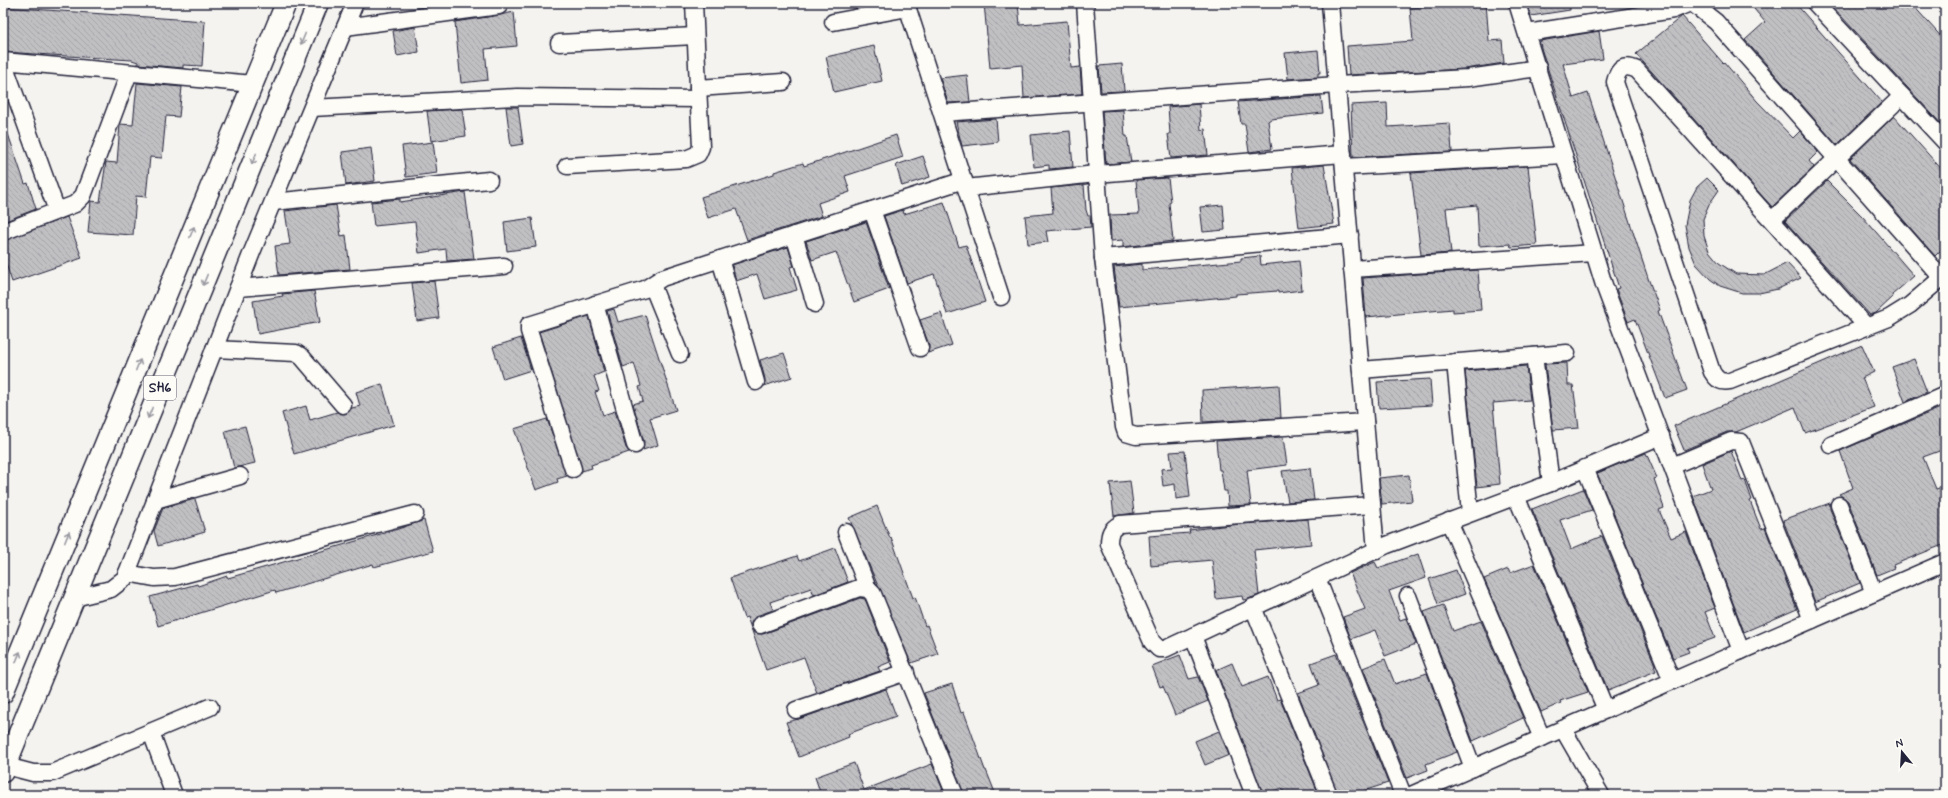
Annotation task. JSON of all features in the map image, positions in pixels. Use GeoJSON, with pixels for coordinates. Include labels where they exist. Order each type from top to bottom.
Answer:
{"type":"FeatureCollection","features":[{"type":"Feature","properties":{"kind":"main road","name":"SH6"},"geometry":{"type":"LineString","coordinates":[[3,694],[286,3]]}},
{"type":"Feature","properties":{"kind":"main road","name":"SH6"},"geometry":{"type":"LineString","coordinates":[[4,769],[318,3]]}},
{"type":"Feature","properties":{"kind":"street"},"geometry":{"type":"LineString","coordinates":[[74,598],[111,589],[125,578],[238,288],[355,3]]}},
{"type":"Feature","properties":{"kind":"street"},"geometry":{"type":"LineString","coordinates":[[567,166],[694,157],[698,154],[701,147],[694,3]]}},
{"type":"Feature","properties":{"kind":"street"},"geometry":{"type":"LineString","coordinates":[[1084,3],[1103,258],[1124,427],[1126,433],[1131,436],[1365,422]]}},
{"type":"Feature","properties":{"kind":"street"},"geometry":{"type":"LineString","coordinates":[[1330,3],[1376,550]]}},
{"type":"Feature","properties":{"kind":"street"},"geometry":{"type":"LineString","coordinates":[[1517,3],[1604,285],[1741,651]]}},
{"type":"Feature","properties":{"kind":"street"},"geometry":{"type":"LineString","coordinates":[[1526,33],[1673,10],[1691,3],[1716,22],[1836,158],[1944,276],[1900,312],[1867,327],[1730,381],[1723,382],[1717,380],[1712,372],[1615,82],[1617,72],[1621,68],[1629,66],[1637,70],[1867,327]]}},
{"type":"Feature","properties":{"kind":"street"},"geometry":{"type":"LineString","coordinates":[[1815,3],[1945,142]]}},
{"type":"Feature","properties":{"kind":"street"},"geometry":{"type":"LineString","coordinates":[[345,27],[499,6]]}},
{"type":"Feature","properties":{"kind":"street"},"geometry":{"type":"LineString","coordinates":[[833,22],[907,6],[1001,297]]}},
{"type":"Feature","properties":{"kind":"street"},"geometry":{"type":"LineString","coordinates":[[559,43],[695,36]]}},
{"type":"Feature","properties":{"kind":"street"},"geometry":{"type":"LineString","coordinates":[[57,211],[3,61],[253,84]]}},
{"type":"Feature","properties":{"kind":"street"},"geometry":{"type":"LineString","coordinates":[[942,113],[1337,85],[1468,78],[1538,68]]}},
{"type":"Feature","properties":{"kind":"street"},"geometry":{"type":"LineString","coordinates":[[3,232],[75,204],[83,196],[129,73]]}},
{"type":"Feature","properties":{"kind":"street"},"geometry":{"type":"LineString","coordinates":[[312,108],[516,97],[698,94],[782,82]]}},
{"type":"Feature","properties":{"kind":"street"},"geometry":{"type":"LineString","coordinates":[[1772,220],[1902,96]]}},
{"type":"Feature","properties":{"kind":"street"},"geometry":{"type":"LineString","coordinates":[[573,469],[528,328],[532,324],[645,289],[662,278],[872,210],[965,184],[1096,174],[1343,160],[1564,155]]}},
{"type":"Feature","properties":{"kind":"street"},"geometry":{"type":"LineString","coordinates":[[273,202],[489,180]]}},
{"type":"Feature","properties":{"kind":"street"},"geometry":{"type":"LineString","coordinates":[[872,210],[920,348]]}},
{"type":"Feature","properties":{"kind":"street"},"geometry":{"type":"LineString","coordinates":[[794,235],[815,304]]}},
{"type":"Feature","properties":{"kind":"street"},"geometry":{"type":"LineString","coordinates":[[1103,258],[1350,235]]}},
{"type":"Feature","properties":{"kind":"street"},"geometry":{"type":"LineString","coordinates":[[1352,269],[1594,252]]}},
{"type":"Feature","properties":{"kind":"street"},"geometry":{"type":"LineString","coordinates":[[720,259],[756,382]]}},
{"type":"Feature","properties":{"kind":"street"},"geometry":{"type":"LineString","coordinates":[[238,288],[504,266]]}},
{"type":"Feature","properties":{"kind":"street"},"geometry":{"type":"LineString","coordinates":[[652,285],[680,354]]}},
{"type":"Feature","properties":{"kind":"street"},"geometry":{"type":"LineString","coordinates":[[595,304],[634,445]]}},
{"type":"Feature","properties":{"kind":"street"},"geometry":{"type":"LineString","coordinates":[[214,349],[296,353],[302,357],[342,405]]}},
{"type":"Feature","properties":{"kind":"street"},"geometry":{"type":"LineString","coordinates":[[1361,370],[1567,353]]}},
{"type":"Feature","properties":{"kind":"street"},"geometry":{"type":"LineString","coordinates":[[1534,356],[1551,483]]}},
{"type":"Feature","properties":{"kind":"street"},"geometry":{"type":"LineString","coordinates":[[1455,362],[1470,513]]}},
{"type":"Feature","properties":{"kind":"street"},"geometry":{"type":"LineString","coordinates":[[1831,445],[1945,395]]}},
{"type":"Feature","properties":{"kind":"street"},"geometry":{"type":"LineString","coordinates":[[1372,505],[1120,524],[1112,529],[1109,536],[1109,544],[1155,647],[1165,649],[1376,550],[1551,483],[1661,436]]}},
{"type":"Feature","properties":{"kind":"street"},"geometry":{"type":"LineString","coordinates":[[1672,466],[1731,441],[1740,442],[1812,620]]}},
{"type":"Feature","properties":{"kind":"street"},"geometry":{"type":"LineString","coordinates":[[1585,468],[1672,681]]}},
{"type":"Feature","properties":{"kind":"street"},"geometry":{"type":"LineString","coordinates":[[155,500],[240,476]]}},
{"type":"Feature","properties":{"kind":"street"},"geometry":{"type":"LineString","coordinates":[[1516,496],[1606,710]]}},
{"type":"Feature","properties":{"kind":"street"},"geometry":{"type":"LineString","coordinates":[[1839,505],[1874,593]]}},
{"type":"Feature","properties":{"kind":"street"},"geometry":{"type":"LineString","coordinates":[[127,573],[154,578],[175,577],[415,514]]}},
{"type":"Feature","properties":{"kind":"street"},"geometry":{"type":"LineString","coordinates":[[1449,521],[1542,738]]}},
{"type":"Feature","properties":{"kind":"street"},"geometry":{"type":"LineString","coordinates":[[846,532],[868,589],[877,600],[955,795]]}},
{"type":"Feature","properties":{"kind":"street"},"geometry":{"type":"LineString","coordinates":[[1411,795],[1945,562]]}},
{"type":"Feature","properties":{"kind":"street"},"geometry":{"type":"LineString","coordinates":[[1317,578],[1403,795]]}},
{"type":"Feature","properties":{"kind":"street"},"geometry":{"type":"LineString","coordinates":[[760,625],[860,588],[868,589]]}},
{"type":"Feature","properties":{"kind":"street"},"geometry":{"type":"LineString","coordinates":[[1408,596],[1473,768]]}},
{"type":"Feature","properties":{"kind":"street"},"geometry":{"type":"LineString","coordinates":[[1253,608],[1329,795]]}},
{"type":"Feature","properties":{"kind":"street"},"geometry":{"type":"LineString","coordinates":[[1193,636],[1254,795]]}},
{"type":"Feature","properties":{"kind":"street"},"geometry":{"type":"LineString","coordinates":[[796,710],[906,672]]}},
{"type":"Feature","properties":{"kind":"street"},"geometry":{"type":"LineString","coordinates":[[4,769],[33,773],[52,773],[210,707]]}},
{"type":"Feature","properties":{"kind":"street"},"geometry":{"type":"LineString","coordinates":[[1563,729],[1601,795]]}},
{"type":"Feature","properties":{"kind":"street"},"geometry":{"type":"LineString","coordinates":[[150,732],[174,795]]}},
{"type":"Feature","properties":{"kind":"building"},"geometry":{"type":"Polygon","coordinates":[[[984,3],[1018,3],[1020,25],[1067,21],[1071,68],[1080,67],[1082,94],[1024,98],[1022,65],[990,68],[984,3]]]}},
{"type":"Feature","properties":{"kind":"building"},"geometry":{"type":"Polygon","coordinates":[[[1467,3],[1486,3],[1489,41],[1502,40],[1504,63],[1465,69],[1349,75],[1347,46],[1413,41],[1410,8],[1467,3]]]}},
{"type":"Feature","properties":{"kind":"building"},"geometry":{"type":"Polygon","coordinates":[[[1527,3],[1570,3],[1570,10],[1531,16],[1527,3]]]}},
{"type":"Feature","properties":{"kind":"building"},"geometry":{"type":"Polygon","coordinates":[[[1749,3],[1795,3],[1882,102],[1837,145],[1745,40],[1765,22],[1749,3]]]}},
{"type":"Feature","properties":{"kind":"building"},"geometry":{"type":"Polygon","coordinates":[[[1829,3],[1911,3],[1945,41],[1945,128],[1829,3]]]}},
{"type":"Feature","properties":{"kind":"building"},"geometry":{"type":"Polygon","coordinates":[[[3,7],[205,21],[202,66],[183,65],[183,68],[138,64],[138,62],[132,60],[3,52],[3,7]]]}},
{"type":"Feature","properties":{"kind":"building"},"geometry":{"type":"Polygon","coordinates":[[[514,12],[517,46],[485,49],[488,80],[461,83],[455,22],[514,12]]]}},
{"type":"Feature","properties":{"kind":"building"},"geometry":{"type":"Polygon","coordinates":[[[1682,16],[1757,101],[1793,138],[1800,131],[1818,152],[1809,161],[1814,167],[1772,207],[1636,54],[1682,16]]]}},
{"type":"Feature","properties":{"kind":"building"},"geometry":{"type":"Polygon","coordinates":[[[415,27],[419,52],[397,56],[393,31],[415,27]]]}},
{"type":"Feature","properties":{"kind":"building"},"geometry":{"type":"Polygon","coordinates":[[[1599,31],[1603,59],[1563,64],[1573,98],[1588,93],[1648,278],[1660,310],[1658,311],[1687,390],[1665,398],[1635,319],[1628,322],[1616,289],[1619,288],[1541,48],[1540,41],[1599,31]]]}},
{"type":"Feature","properties":{"kind":"building"},"geometry":{"type":"Polygon","coordinates":[[[874,46],[882,81],[834,92],[826,57],[874,46]]]}},
{"type":"Feature","properties":{"kind":"building"},"geometry":{"type":"Polygon","coordinates":[[[1318,50],[1320,73],[1318,73],[1318,77],[1288,79],[1285,53],[1318,50]]]}},
{"type":"Feature","properties":{"kind":"building"},"geometry":{"type":"Polygon","coordinates":[[[1122,64],[1124,91],[1101,92],[1099,66],[1122,64]]]}},
{"type":"Feature","properties":{"kind":"building"},"geometry":{"type":"Polygon","coordinates":[[[967,75],[970,102],[948,103],[940,78],[967,75]]]}},
{"type":"Feature","properties":{"kind":"building"},"geometry":{"type":"Polygon","coordinates":[[[137,83],[182,87],[179,117],[166,116],[162,158],[150,157],[146,197],[136,196],[133,235],[88,232],[91,201],[100,202],[106,162],[117,163],[120,124],[133,125],[137,83]]]}},
{"type":"Feature","properties":{"kind":"building"},"geometry":{"type":"Polygon","coordinates":[[[1321,96],[1323,113],[1271,119],[1268,121],[1272,149],[1249,152],[1245,124],[1241,124],[1238,102],[1321,96]]]}},
{"type":"Feature","properties":{"kind":"building"},"geometry":{"type":"Polygon","coordinates":[[[1387,103],[1388,127],[1450,123],[1452,152],[1353,157],[1351,105],[1387,103]]]}},
{"type":"Feature","properties":{"kind":"building"},"geometry":{"type":"Polygon","coordinates":[[[1199,104],[1201,130],[1205,129],[1208,155],[1171,158],[1168,134],[1170,134],[1168,107],[1199,104]]]}},
{"type":"Feature","properties":{"kind":"building"},"geometry":{"type":"Polygon","coordinates":[[[506,107],[518,107],[523,144],[511,146],[506,107]]]}},
{"type":"Feature","properties":{"kind":"building"},"geometry":{"type":"Polygon","coordinates":[[[462,109],[466,136],[431,141],[427,111],[462,109]]]}},
{"type":"Feature","properties":{"kind":"building"},"geometry":{"type":"Polygon","coordinates":[[[1123,110],[1125,136],[1127,136],[1131,162],[1106,164],[1102,111],[1123,110]]]}},
{"type":"Feature","properties":{"kind":"building"},"geometry":{"type":"Polygon","coordinates":[[[1894,116],[1945,173],[1945,246],[1935,256],[1850,159],[1894,116]]]}},
{"type":"Feature","properties":{"kind":"building"},"geometry":{"type":"Polygon","coordinates":[[[996,119],[998,142],[962,146],[956,122],[996,119]]]}},
{"type":"Feature","properties":{"kind":"building"},"geometry":{"type":"Polygon","coordinates":[[[5,125],[25,184],[28,183],[36,209],[3,222],[3,126],[5,125]]]}},
{"type":"Feature","properties":{"kind":"building"},"geometry":{"type":"Polygon","coordinates":[[[1070,131],[1073,167],[1049,169],[1049,165],[1034,167],[1031,135],[1070,131]]]}},
{"type":"Feature","properties":{"kind":"building"},"geometry":{"type":"Polygon","coordinates":[[[896,135],[903,157],[845,176],[850,192],[818,203],[822,216],[747,240],[736,209],[708,218],[701,197],[774,174],[774,172],[803,163],[804,166],[896,135]]]}},
{"type":"Feature","properties":{"kind":"building"},"geometry":{"type":"Polygon","coordinates":[[[433,142],[437,173],[406,177],[402,146],[433,142]]]}},
{"type":"Feature","properties":{"kind":"building"},"geometry":{"type":"Polygon","coordinates":[[[371,148],[375,181],[346,185],[342,152],[371,148]]]}},
{"type":"Feature","properties":{"kind":"building"},"geometry":{"type":"Polygon","coordinates":[[[923,156],[930,177],[902,186],[896,165],[923,156]]]}},
{"type":"Feature","properties":{"kind":"building"},"geometry":{"type":"Polygon","coordinates":[[[1324,165],[1334,224],[1299,228],[1292,168],[1324,165]]]}},
{"type":"Feature","properties":{"kind":"building"},"geometry":{"type":"Polygon","coordinates":[[[1528,166],[1537,245],[1511,247],[1510,244],[1479,246],[1477,205],[1446,208],[1451,253],[1421,255],[1411,173],[1528,166]]]}},
{"type":"Feature","properties":{"kind":"building"},"geometry":{"type":"Polygon","coordinates":[[[1168,178],[1173,241],[1123,247],[1123,240],[1111,241],[1110,215],[1139,214],[1136,180],[1168,178]]]}},
{"type":"Feature","properties":{"kind":"building"},"geometry":{"type":"Polygon","coordinates":[[[1707,178],[1719,190],[1710,203],[1703,219],[1704,236],[1709,251],[1719,263],[1736,274],[1764,275],[1787,263],[1801,278],[1778,289],[1759,293],[1742,293],[1720,286],[1710,279],[1696,264],[1689,247],[1685,225],[1690,200],[1697,187],[1707,178]]]}},
{"type":"Feature","properties":{"kind":"building"},"geometry":{"type":"Polygon","coordinates":[[[1827,181],[1863,217],[1914,276],[1892,295],[1893,297],[1876,313],[1870,315],[1785,221],[1827,181]]]}},
{"type":"Feature","properties":{"kind":"building"},"geometry":{"type":"Polygon","coordinates":[[[1084,185],[1086,210],[1088,216],[1090,216],[1091,227],[1046,231],[1048,242],[1028,244],[1025,216],[1053,213],[1051,188],[1084,185]]]}},
{"type":"Feature","properties":{"kind":"building"},"geometry":{"type":"Polygon","coordinates":[[[465,192],[474,259],[447,261],[446,249],[419,253],[415,222],[374,226],[371,202],[400,199],[400,202],[465,192]]]}},
{"type":"Feature","properties":{"kind":"building"},"geometry":{"type":"Polygon","coordinates":[[[944,202],[959,247],[966,245],[985,302],[947,314],[934,274],[907,283],[884,216],[903,210],[904,214],[944,202]]]}},
{"type":"Feature","properties":{"kind":"building"},"geometry":{"type":"Polygon","coordinates":[[[336,205],[341,236],[346,235],[350,269],[279,275],[275,246],[290,244],[285,211],[336,205]]]}},
{"type":"Feature","properties":{"kind":"building"},"geometry":{"type":"Polygon","coordinates":[[[1223,205],[1225,230],[1203,232],[1200,207],[1223,205]]]}},
{"type":"Feature","properties":{"kind":"building"},"geometry":{"type":"Polygon","coordinates":[[[67,217],[82,258],[12,282],[3,255],[3,241],[67,217]]]}},
{"type":"Feature","properties":{"kind":"building"},"geometry":{"type":"Polygon","coordinates":[[[532,218],[536,247],[507,251],[504,222],[532,218]]]}},
{"type":"Feature","properties":{"kind":"building"},"geometry":{"type":"Polygon","coordinates":[[[866,222],[889,289],[854,302],[836,252],[812,260],[806,241],[866,222]]]}},
{"type":"Feature","properties":{"kind":"building"},"geometry":{"type":"Polygon","coordinates":[[[788,247],[794,266],[790,267],[797,290],[765,299],[757,274],[736,281],[732,265],[788,247]]]}},
{"type":"Feature","properties":{"kind":"building"},"geometry":{"type":"Polygon","coordinates":[[[1260,256],[1261,265],[1299,261],[1302,290],[1278,293],[1278,291],[1236,294],[1236,296],[1119,307],[1114,267],[1142,264],[1142,270],[1241,261],[1241,258],[1260,256]]]}},
{"type":"Feature","properties":{"kind":"building"},"geometry":{"type":"Polygon","coordinates":[[[1478,270],[1481,310],[1453,312],[1453,309],[1366,317],[1363,278],[1478,270]]]}},
{"type":"Feature","properties":{"kind":"building"},"geometry":{"type":"Polygon","coordinates":[[[434,281],[439,318],[417,321],[412,283],[434,281]]]}},
{"type":"Feature","properties":{"kind":"building"},"geometry":{"type":"Polygon","coordinates":[[[314,291],[320,322],[258,334],[253,301],[283,296],[282,294],[314,291]]]}},
{"type":"Feature","properties":{"kind":"building"},"geometry":{"type":"Polygon","coordinates":[[[614,309],[618,322],[645,315],[676,410],[650,418],[658,445],[643,450],[644,442],[633,404],[643,401],[639,387],[641,386],[634,363],[623,367],[607,311],[614,309]]]}},
{"type":"Feature","properties":{"kind":"building"},"geometry":{"type":"Polygon","coordinates":[[[941,313],[952,345],[928,353],[929,345],[920,320],[941,313]]]}},
{"type":"Feature","properties":{"kind":"building"},"geometry":{"type":"Polygon","coordinates":[[[589,316],[604,372],[594,376],[599,391],[595,392],[603,415],[615,411],[626,448],[629,452],[591,465],[592,468],[582,471],[539,332],[589,316]]]}},
{"type":"Feature","properties":{"kind":"building"},"geometry":{"type":"Polygon","coordinates":[[[521,338],[531,370],[503,379],[493,347],[521,338]]]}},
{"type":"Feature","properties":{"kind":"building"},"geometry":{"type":"Polygon","coordinates":[[[1862,345],[1874,372],[1862,378],[1874,407],[1805,433],[1795,407],[1736,432],[1727,432],[1684,450],[1674,426],[1862,345]]]}},
{"type":"Feature","properties":{"kind":"building"},"geometry":{"type":"Polygon","coordinates":[[[784,353],[792,377],[764,386],[765,379],[760,360],[784,353]]]}},
{"type":"Feature","properties":{"kind":"building"},"geometry":{"type":"Polygon","coordinates":[[[1914,359],[1927,392],[1905,402],[1892,367],[1914,359]]]}},
{"type":"Feature","properties":{"kind":"building"},"geometry":{"type":"Polygon","coordinates":[[[1567,363],[1568,385],[1573,385],[1579,428],[1553,430],[1545,364],[1567,363]]]}},
{"type":"Feature","properties":{"kind":"building"},"geometry":{"type":"Polygon","coordinates":[[[1526,366],[1530,400],[1493,403],[1500,484],[1477,487],[1465,371],[1526,366]]]}},
{"type":"Feature","properties":{"kind":"building"},"geometry":{"type":"Polygon","coordinates":[[[1430,379],[1432,405],[1379,408],[1377,382],[1430,379]]]}},
{"type":"Feature","properties":{"kind":"building"},"geometry":{"type":"Polygon","coordinates":[[[382,384],[394,425],[294,454],[282,413],[306,406],[310,420],[337,412],[345,414],[352,408],[360,406],[356,392],[382,384]]]}},
{"type":"Feature","properties":{"kind":"building"},"geometry":{"type":"Polygon","coordinates":[[[1279,385],[1281,418],[1203,422],[1202,390],[1279,385]]]}},
{"type":"Feature","properties":{"kind":"building"},"geometry":{"type":"Polygon","coordinates":[[[1945,406],[1945,445],[1940,447],[1942,450],[1923,457],[1936,489],[1945,486],[1945,544],[1893,565],[1894,568],[1877,575],[1848,501],[1839,494],[1853,488],[1840,451],[1945,406]]]}},
{"type":"Feature","properties":{"kind":"building"},"geometry":{"type":"Polygon","coordinates":[[[547,419],[567,476],[557,479],[558,482],[536,490],[514,429],[547,419]]]}},
{"type":"Feature","properties":{"kind":"building"},"geometry":{"type":"Polygon","coordinates":[[[245,426],[255,463],[234,468],[225,431],[245,426]]]}},
{"type":"Feature","properties":{"kind":"building"},"geometry":{"type":"Polygon","coordinates":[[[1283,437],[1287,465],[1247,470],[1251,505],[1228,506],[1227,491],[1224,491],[1221,470],[1219,470],[1216,441],[1283,437]]]}},
{"type":"Feature","properties":{"kind":"building"},"geometry":{"type":"Polygon","coordinates":[[[1185,451],[1190,497],[1176,499],[1175,484],[1163,486],[1161,469],[1172,468],[1170,452],[1185,451]]]}},
{"type":"Feature","properties":{"kind":"building"},"geometry":{"type":"Polygon","coordinates":[[[1731,451],[1742,481],[1745,480],[1752,500],[1750,501],[1761,529],[1765,528],[1797,609],[1744,632],[1693,496],[1711,489],[1702,464],[1731,451]]]}},
{"type":"Feature","properties":{"kind":"building"},"geometry":{"type":"Polygon","coordinates":[[[1646,453],[1657,478],[1654,479],[1664,508],[1659,510],[1671,538],[1686,532],[1715,608],[1705,612],[1715,638],[1687,648],[1689,652],[1673,658],[1597,473],[1646,453]]]}},
{"type":"Feature","properties":{"kind":"building"},"geometry":{"type":"Polygon","coordinates":[[[1310,468],[1314,500],[1288,502],[1282,471],[1310,468]]]}},
{"type":"Feature","properties":{"kind":"building"},"geometry":{"type":"Polygon","coordinates":[[[1409,475],[1412,501],[1382,504],[1379,478],[1409,475]]]}},
{"type":"Feature","properties":{"kind":"building"},"geometry":{"type":"Polygon","coordinates":[[[1130,481],[1134,513],[1114,516],[1110,483],[1130,481]]]}},
{"type":"Feature","properties":{"kind":"building"},"geometry":{"type":"Polygon","coordinates":[[[1583,489],[1592,510],[1560,520],[1571,549],[1602,536],[1655,665],[1656,671],[1608,690],[1532,509],[1583,489]]]}},
{"type":"Feature","properties":{"kind":"building"},"geometry":{"type":"Polygon","coordinates":[[[195,499],[205,532],[158,546],[154,531],[163,508],[195,499]]]}},
{"type":"Feature","properties":{"kind":"building"},"geometry":{"type":"Polygon","coordinates":[[[1830,503],[1830,509],[1860,583],[1815,602],[1783,520],[1830,503]]]}},
{"type":"Feature","properties":{"kind":"building"},"geometry":{"type":"Polygon","coordinates":[[[877,506],[890,538],[891,537],[913,598],[915,597],[925,626],[927,625],[938,654],[911,663],[849,518],[877,506]]]}},
{"type":"Feature","properties":{"kind":"building"},"geometry":{"type":"Polygon","coordinates":[[[1308,519],[1311,544],[1254,550],[1259,595],[1248,599],[1243,600],[1242,596],[1216,599],[1212,560],[1151,566],[1149,536],[1190,533],[1189,530],[1230,525],[1308,519]]]}},
{"type":"Feature","properties":{"kind":"building"},"geometry":{"type":"Polygon","coordinates":[[[424,520],[433,551],[374,567],[373,564],[276,593],[275,590],[158,626],[150,597],[197,584],[198,586],[227,576],[228,578],[398,529],[424,520]]]}},
{"type":"Feature","properties":{"kind":"building"},"geometry":{"type":"Polygon","coordinates":[[[835,548],[848,582],[814,595],[811,588],[770,602],[773,610],[756,616],[751,624],[754,633],[763,634],[860,598],[865,599],[890,662],[878,667],[880,671],[817,693],[804,657],[766,670],[747,617],[744,618],[730,578],[797,556],[799,561],[835,548]]]}},
{"type":"Feature","properties":{"kind":"building"},"geometry":{"type":"Polygon","coordinates":[[[1418,554],[1426,578],[1389,591],[1400,620],[1406,618],[1416,644],[1385,656],[1375,630],[1351,639],[1343,617],[1365,609],[1350,573],[1375,562],[1378,568],[1418,554]]]}},
{"type":"Feature","properties":{"kind":"building"},"geometry":{"type":"Polygon","coordinates":[[[1534,564],[1588,692],[1560,701],[1561,703],[1541,712],[1484,579],[1508,569],[1510,573],[1534,564]]]}},
{"type":"Feature","properties":{"kind":"building"},"geometry":{"type":"Polygon","coordinates":[[[1456,570],[1465,594],[1438,604],[1429,579],[1456,570]]]}},
{"type":"Feature","properties":{"kind":"building"},"geometry":{"type":"Polygon","coordinates":[[[1443,605],[1453,631],[1481,621],[1523,718],[1473,741],[1424,612],[1443,605]]]}},
{"type":"Feature","properties":{"kind":"building"},"geometry":{"type":"Polygon","coordinates":[[[1336,654],[1388,783],[1351,795],[1338,795],[1298,693],[1319,685],[1311,663],[1336,654]]]}},
{"type":"Feature","properties":{"kind":"building"},"geometry":{"type":"Polygon","coordinates":[[[1180,655],[1189,679],[1198,677],[1208,701],[1175,715],[1163,686],[1160,687],[1152,666],[1180,655]]]}},
{"type":"Feature","properties":{"kind":"building"},"geometry":{"type":"Polygon","coordinates":[[[1385,659],[1395,684],[1427,673],[1457,752],[1426,764],[1428,770],[1407,778],[1363,668],[1385,659]]]}},
{"type":"Feature","properties":{"kind":"building"},"geometry":{"type":"Polygon","coordinates":[[[1232,663],[1242,687],[1268,677],[1277,700],[1280,699],[1319,795],[1285,795],[1282,788],[1263,795],[1216,670],[1232,663]]]}},
{"type":"Feature","properties":{"kind":"building"},"geometry":{"type":"Polygon","coordinates":[[[952,684],[961,713],[964,712],[985,770],[996,795],[964,795],[924,693],[952,684]]]}},
{"type":"Feature","properties":{"kind":"building"},"geometry":{"type":"Polygon","coordinates":[[[886,689],[896,716],[848,734],[849,737],[799,757],[786,722],[799,719],[886,689]]]}},
{"type":"Feature","properties":{"kind":"building"},"geometry":{"type":"Polygon","coordinates":[[[1219,731],[1229,755],[1205,765],[1195,741],[1219,731]]]}},
{"type":"Feature","properties":{"kind":"building"},"geometry":{"type":"Polygon","coordinates":[[[854,763],[864,790],[932,764],[943,790],[929,795],[821,795],[815,777],[854,763]]]}}]}
